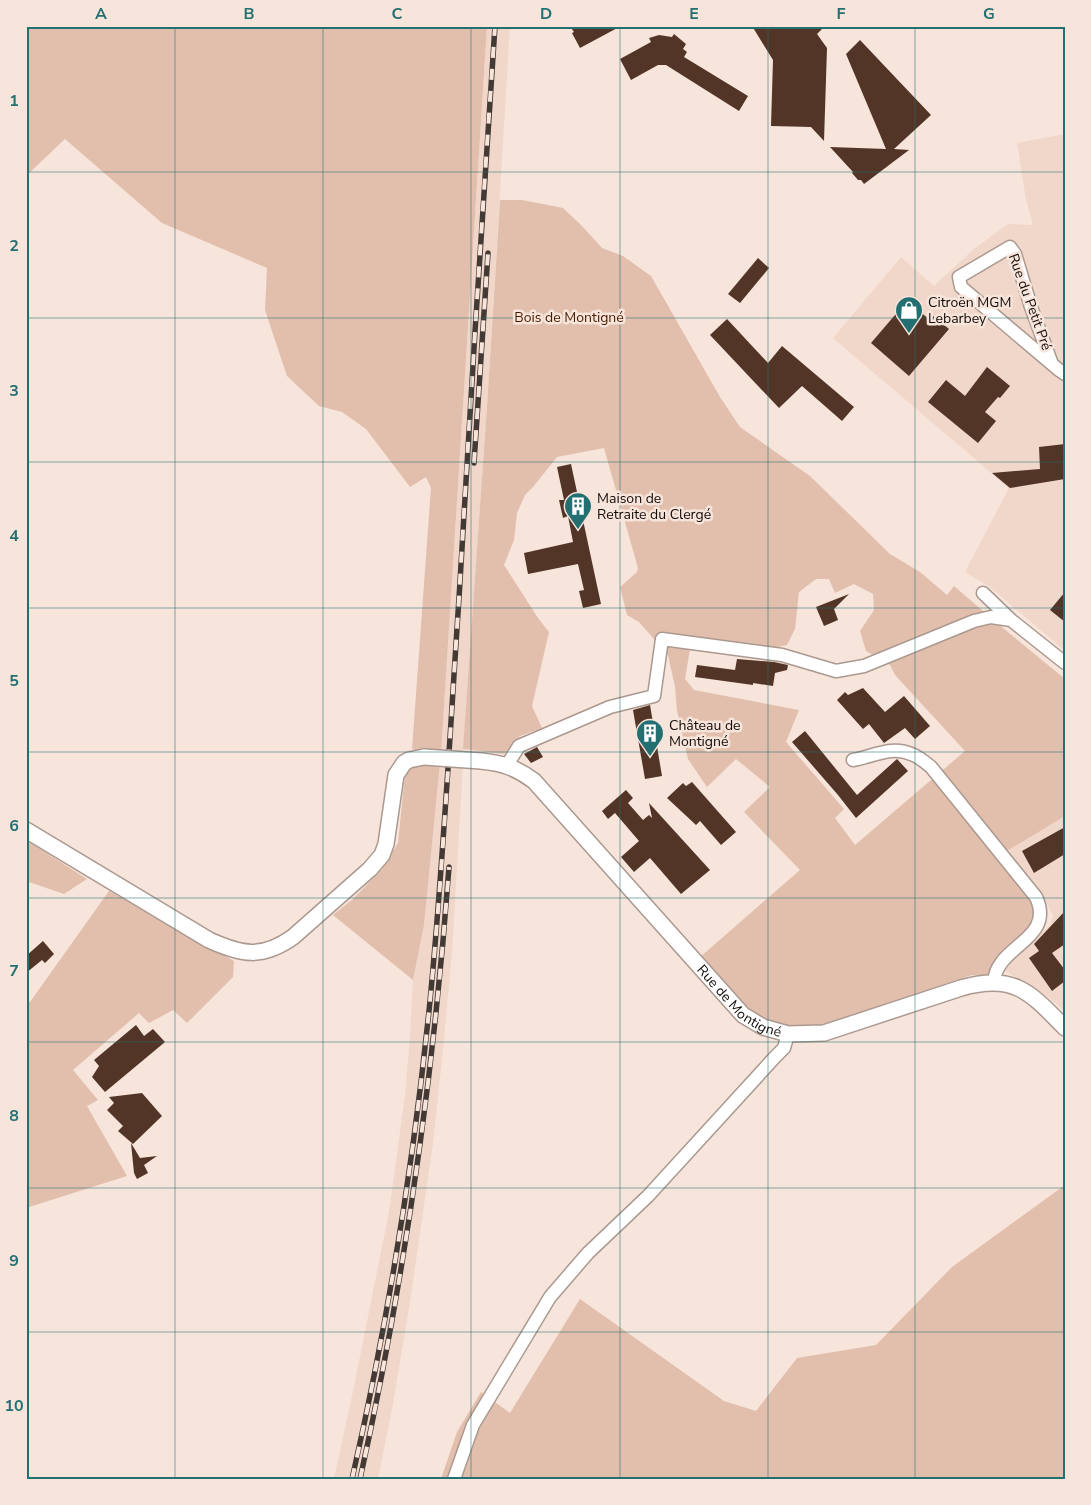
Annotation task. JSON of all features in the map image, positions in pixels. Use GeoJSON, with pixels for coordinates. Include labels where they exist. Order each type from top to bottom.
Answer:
{"type":"FeatureCollection","features":[{"type":"Feature","properties":{"kind":"street","name":"Rue du Petit Pré"},"geometry":{"type":"LineString","coordinates":[[1052,364],[1031,307],[1015,254],[1010,248],[959,277],[961,287],[1052,364],[1065,374]]}},
{"type":"Feature","properties":{"kind":"street"},"geometry":{"type":"LineString","coordinates":[[983,594],[1065,663]]}},
{"type":"Feature","properties":{"kind":"street"},"geometry":{"type":"LineString","coordinates":[[507,765],[519,746],[610,707],[654,696],[662,639],[782,654],[836,671],[864,666],[974,621],[991,617],[1012,620]]}},
{"type":"Feature","properties":{"kind":"street"},"geometry":{"type":"LineString","coordinates":[[853,760],[874,754],[899,752],[911,753],[931,766],[1036,897],[1040,915],[1036,928],[1003,960],[996,971],[994,982]]}},
{"type":"Feature","properties":{"kind":"street","name":"Rue de Montigné"},"geometry":{"type":"LineString","coordinates":[[26,830],[209,940],[239,952],[254,954],[279,947],[293,938],[370,869],[382,855],[386,844],[394,785],[399,768],[409,760],[424,757],[507,765],[534,781],[743,1015],[764,1027],[788,1034],[824,1033],[962,988],[994,982],[1008,984],[1023,990],[1039,1001],[1065,1028]]}},
{"type":"Feature","properties":{"kind":"street"},"geometry":{"type":"LineString","coordinates":[[454,1479],[473,1426],[550,1297],[588,1253],[648,1196],[784,1048],[788,1034]]}},
{"type":"Feature","properties":{"kind":"shaded area"},"geometry":{"type":"Polygon","coordinates":[[[487,26],[510,26],[487,407],[463,754],[441,754],[487,26]]]}},
{"type":"Feature","properties":{"kind":"shaded area"},"geometry":{"type":"Polygon","coordinates":[[[1065,134],[1065,651],[990,587],[965,572],[1009,488],[833,338],[901,257],[934,286],[974,249],[1008,224],[1033,225],[1026,200],[1017,143],[1065,134]]]}},
{"type":"Feature","properties":{"kind":"shaded area"},"geometry":{"type":"Polygon","coordinates":[[[440,763],[463,765],[452,952],[443,1050],[433,1143],[410,1302],[378,1479],[334,1479],[389,1212],[405,1095],[413,980],[424,925],[440,763]]]}},
{"type":"Feature","properties":{"kind":"shaded area"},"geometry":{"type":"Polygon","coordinates":[[[1065,816],[1065,1011],[1047,996],[1003,970],[1050,925],[1053,915],[1043,896],[1007,849],[1065,816]]]}},
{"type":"Feature","properties":{"kind":"green space"},"geometry":{"type":"Polygon","coordinates":[[[26,26],[487,26],[441,754],[424,753],[412,749],[431,488],[426,477],[410,487],[366,429],[342,412],[319,406],[287,376],[265,310],[267,268],[162,223],[65,139],[26,176],[26,26]]]}},
{"type":"Feature","properties":{"kind":"green space","name":"Bois de Montigné"},"geometry":{"type":"Polygon","coordinates":[[[500,200],[522,200],[563,208],[602,248],[623,256],[651,276],[720,397],[740,427],[810,476],[890,554],[920,572],[947,595],[954,586],[1065,679],[1065,816],[1000,855],[1034,901],[1036,912],[1034,926],[997,963],[987,976],[972,975],[816,1027],[777,1027],[746,1009],[699,958],[800,870],[744,812],[770,787],[736,759],[707,787],[688,759],[677,711],[675,687],[668,655],[639,622],[627,615],[620,587],[637,572],[638,568],[604,448],[557,457],[525,495],[517,513],[514,540],[504,565],[549,632],[532,706],[542,728],[520,736],[504,754],[463,749],[500,200]],[[816,579],[799,592],[795,629],[787,645],[769,649],[690,649],[685,679],[694,690],[799,710],[786,742],[844,809],[835,818],[855,845],[965,751],[895,675],[890,665],[866,651],[860,631],[874,610],[873,594],[854,584],[835,593],[829,579],[816,579]]]}},
{"type":"Feature","properties":{"kind":"green space"},"geometry":{"type":"Polygon","coordinates":[[[440,763],[424,925],[413,980],[333,915],[353,899],[382,869],[398,843],[405,774],[416,765],[440,763]]]}},
{"type":"Feature","properties":{"kind":"green space"},"geometry":{"type":"Polygon","coordinates":[[[26,840],[87,879],[64,894],[26,881],[26,840]]]}},
{"type":"Feature","properties":{"kind":"green space"},"geometry":{"type":"Polygon","coordinates":[[[109,891],[234,961],[233,977],[187,1023],[173,1010],[149,1023],[139,1013],[73,1070],[98,1100],[87,1106],[127,1176],[26,1208],[26,1000],[30,1002],[109,891]]]}},
{"type":"Feature","properties":{"kind":"green space"},"geometry":{"type":"Polygon","coordinates":[[[1065,1185],[1065,1479],[441,1479],[457,1432],[481,1392],[510,1413],[580,1299],[724,1401],[756,1411],[797,1358],[876,1345],[952,1267],[1065,1185]]]}},
{"type":"Feature","properties":{"kind":"building"},"geometry":{"type":"Polygon","coordinates":[[[570,26],[621,26],[580,48],[570,26]]]}},
{"type":"Feature","properties":{"kind":"building"},"geometry":{"type":"Polygon","coordinates":[[[752,26],[825,26],[817,34],[827,48],[824,141],[811,127],[771,126],[773,60],[752,26]]]}},
{"type":"Feature","properties":{"kind":"building"},"geometry":{"type":"Polygon","coordinates":[[[674,34],[686,44],[683,49],[687,52],[684,57],[748,96],[739,111],[666,65],[658,65],[631,80],[620,59],[651,42],[649,38],[659,35],[672,37],[674,34]]]}},
{"type":"Feature","properties":{"kind":"building"},"geometry":{"type":"Polygon","coordinates":[[[860,40],[931,115],[894,149],[909,150],[864,184],[861,180],[858,180],[830,147],[886,149],[846,54],[860,40]]]}},
{"type":"Feature","properties":{"kind":"building"},"geometry":{"type":"Polygon","coordinates":[[[758,258],[769,268],[740,303],[728,294],[758,258]]]}},
{"type":"Feature","properties":{"kind":"building"},"geometry":{"type":"Polygon","coordinates":[[[907,301],[930,320],[933,316],[949,329],[909,376],[871,343],[907,301]]]}},
{"type":"Feature","properties":{"kind":"building"},"geometry":{"type":"Polygon","coordinates":[[[727,319],[768,363],[782,346],[854,407],[842,421],[802,386],[779,408],[710,335],[727,319]]]}},
{"type":"Feature","properties":{"kind":"building"},"geometry":{"type":"Polygon","coordinates":[[[987,367],[1010,386],[985,412],[996,421],[978,443],[928,402],[946,380],[965,396],[987,367]]]}},
{"type":"Feature","properties":{"kind":"building"},"geometry":{"type":"Polygon","coordinates":[[[1065,444],[1065,479],[1010,488],[992,473],[1040,469],[1039,447],[1065,444]]]}},
{"type":"Feature","properties":{"kind":"building","name":"Maison de Retraite du Clergé"},"geometry":{"type":"Polygon","coordinates":[[[571,464],[601,604],[583,608],[579,591],[584,590],[578,564],[528,574],[524,553],[573,542],[568,516],[563,518],[559,500],[564,500],[557,467],[571,464]]]}},
{"type":"Feature","properties":{"kind":"building"},"geometry":{"type":"Polygon","coordinates":[[[1065,592],[1065,622],[1050,610],[1065,592]]]}},
{"type":"Feature","properties":{"kind":"building"},"geometry":{"type":"Polygon","coordinates":[[[849,594],[834,609],[838,620],[824,626],[816,607],[849,594]]]}},
{"type":"Feature","properties":{"kind":"building"},"geometry":{"type":"Polygon","coordinates":[[[737,659],[788,665],[787,670],[775,673],[773,686],[695,677],[697,665],[735,670],[737,659]]]}},
{"type":"Feature","properties":{"kind":"building"},"geometry":{"type":"Polygon","coordinates":[[[863,688],[885,712],[904,696],[930,726],[915,739],[905,728],[884,743],[869,724],[863,729],[837,700],[845,692],[848,695],[863,688]]]}},
{"type":"Feature","properties":{"kind":"building"},"geometry":{"type":"Polygon","coordinates":[[[650,705],[662,776],[645,779],[633,710],[650,705]]]}},
{"type":"Feature","properties":{"kind":"building"},"geometry":{"type":"Polygon","coordinates":[[[805,731],[857,795],[897,759],[908,771],[856,818],[792,742],[805,731]]]}},
{"type":"Feature","properties":{"kind":"building"},"geometry":{"type":"Polygon","coordinates":[[[537,747],[543,757],[531,763],[524,754],[537,747]]]}},
{"type":"Feature","properties":{"kind":"building"},"geometry":{"type":"Polygon","coordinates":[[[692,782],[736,832],[721,845],[700,821],[696,825],[667,798],[683,783],[686,786],[692,782]]]}},
{"type":"Feature","properties":{"kind":"building"},"geometry":{"type":"Polygon","coordinates":[[[626,790],[633,798],[628,803],[643,820],[649,815],[652,818],[649,803],[710,870],[681,894],[650,858],[634,872],[621,857],[639,841],[615,813],[608,819],[602,811],[626,790]]]}},
{"type":"Feature","properties":{"kind":"building"},"geometry":{"type":"Polygon","coordinates":[[[1065,827],[1065,854],[1034,873],[1022,851],[1065,827]]]}},
{"type":"Feature","properties":{"kind":"building"},"geometry":{"type":"Polygon","coordinates":[[[1065,911],[1065,944],[1052,953],[1065,970],[1065,981],[1052,991],[1029,958],[1039,951],[1034,944],[1065,911]]]}},
{"type":"Feature","properties":{"kind":"building"},"geometry":{"type":"Polygon","coordinates":[[[43,941],[54,954],[45,963],[42,960],[26,973],[26,956],[43,941]]]}},
{"type":"Feature","properties":{"kind":"building"},"geometry":{"type":"Polygon","coordinates":[[[136,1025],[144,1036],[153,1029],[165,1042],[105,1092],[92,1077],[99,1066],[94,1060],[136,1025]]]}},
{"type":"Feature","properties":{"kind":"building"},"geometry":{"type":"Polygon","coordinates":[[[142,1093],[162,1116],[133,1144],[118,1131],[123,1126],[107,1110],[114,1103],[109,1097],[142,1093]]]}},
{"type":"Feature","properties":{"kind":"building"},"geometry":{"type":"Polygon","coordinates":[[[131,1143],[140,1158],[157,1156],[144,1165],[148,1173],[137,1179],[134,1173],[131,1143]]]}},
{"type":"Feature","properties":{"kind":"railway"},"geometry":{"type":"LineString","coordinates":[[352,1479],[377,1360],[408,1181],[430,1001],[446,800],[495,26]]}},
{"type":"Feature","properties":{"kind":"railway"},"geometry":{"type":"LineString","coordinates":[[474,463],[488,253]]}},
{"type":"Feature","properties":{"kind":"railway"},"geometry":{"type":"LineString","coordinates":[[360,1479],[391,1327],[416,1174],[435,1021],[449,867]]}},
{"type":"Feature","properties":{"kind":"place","name":"Citroën MGM Lebarbey"},"geometry":{"type":"Point","coordinates":[909,334]}},
{"type":"Feature","properties":{"kind":"place","name":"Maison de Retraite du Clergé"},"geometry":{"type":"Point","coordinates":[578,530]}},
{"type":"Feature","properties":{"kind":"place","name":"Château de Montigné"},"geometry":{"type":"Point","coordinates":[650,757]}}]}
